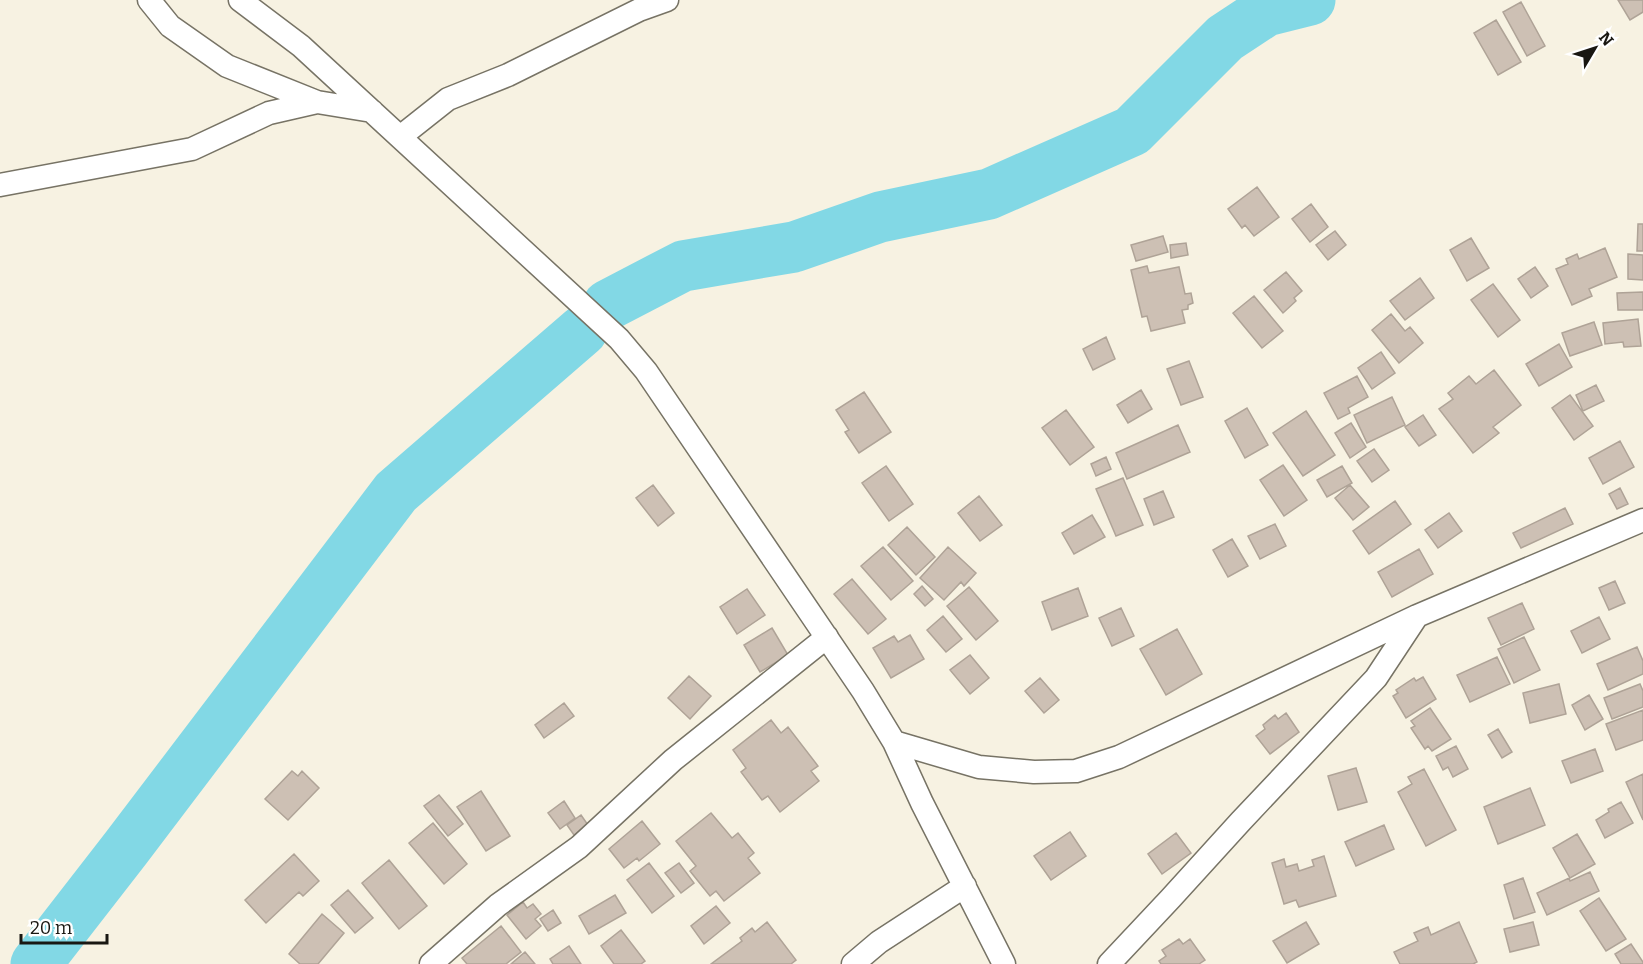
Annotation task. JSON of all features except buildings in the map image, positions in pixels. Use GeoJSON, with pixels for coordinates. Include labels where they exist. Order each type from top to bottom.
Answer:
{"type":"FeatureCollection","features":[{"type":"Feature","properties":{"kind":"street"},"geometry":{"type":"LineString","coordinates":[[149,0],[170,26],[227,66],[317,102],[372,111]]}},
{"type":"Feature","properties":{"kind":"street"},"geometry":{"type":"LineString","coordinates":[[240,0],[301,46],[372,111],[619,339],[653,381],[827,637],[894,742],[922,803],[1004,964]]}},
{"type":"Feature","properties":{"kind":"street"},"geometry":{"type":"LineString","coordinates":[[400,137],[448,99],[508,75],[639,10],[667,0]]}},
{"type":"Feature","properties":{"kind":"street"},"geometry":{"type":"LineString","coordinates":[[0,185],[192,149],[269,113],[317,102]]}},
{"type":"Feature","properties":{"kind":"street"},"geometry":{"type":"LineString","coordinates":[[894,742],[979,767],[1034,772],[1076,771],[1119,757],[1417,616],[1643,520]]}},
{"type":"Feature","properties":{"kind":"street"},"geometry":{"type":"LineString","coordinates":[[1109,964],[1376,678],[1417,616]]}},
{"type":"Feature","properties":{"kind":"street"},"geometry":{"type":"LineString","coordinates":[[431,964],[498,905],[579,847],[673,760],[827,637]]}},
{"type":"Feature","properties":{"kind":"street"},"geometry":{"type":"LineString","coordinates":[[853,964],[879,942],[965,886]]}},
{"type":"Feature","properties":{"kind":"waterway"},"geometry":{"type":"LineString","coordinates":[[608,305],[683,266],[794,247],[880,217],[989,194],[1132,131],[1225,38],[1266,11],[1310,0]]}},
{"type":"Feature","properties":{"kind":"waterway"},"geometry":{"type":"LineString","coordinates":[[36,964],[396,492],[582,331]]}}]}
